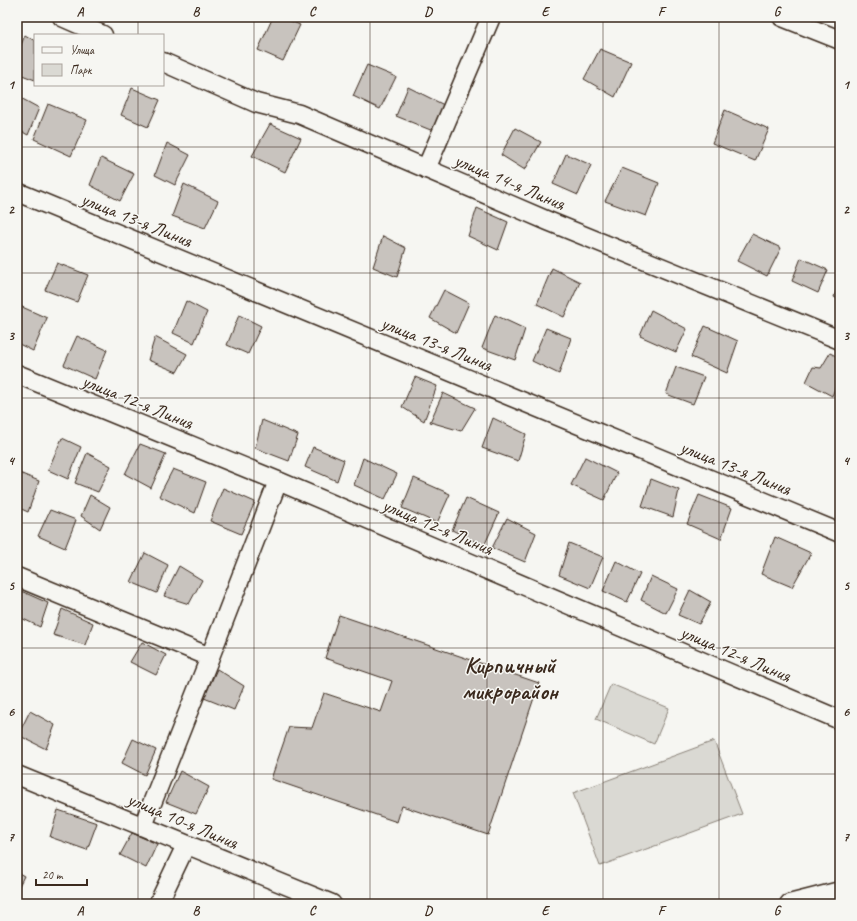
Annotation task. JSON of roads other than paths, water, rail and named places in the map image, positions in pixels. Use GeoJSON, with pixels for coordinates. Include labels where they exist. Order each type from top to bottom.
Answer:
{"type":"FeatureCollection","features":[{"type":"Feature","properties":{"kind":"street"},"geometry":{"type":"LineString","coordinates":[[62,17],[101,34]]}},
{"type":"Feature","properties":{"kind":"street"},"geometry":{"type":"LineString","coordinates":[[426,169],[491,17]]}},
{"type":"Feature","properties":{"kind":"street"},"geometry":{"type":"LineString","coordinates":[[782,17],[840,40]]}},
{"type":"Feature","properties":{"kind":"street","name":"улица 14-я Линия"},"geometry":{"type":"LineString","coordinates":[[164,62],[256,103],[299,114],[548,221],[840,340]]}},
{"type":"Feature","properties":{"kind":"street","name":"улица 13-я Линия"},"geometry":{"type":"LineString","coordinates":[[17,192],[840,533]]}},
{"type":"Feature","properties":{"kind":"street","name":"улица 12-я Линия"},"geometry":{"type":"LineString","coordinates":[[17,374],[278,481],[840,720]]}},
{"type":"Feature","properties":{"kind":"street"},"geometry":{"type":"LineString","coordinates":[[143,826],[278,481]]}},
{"type":"Feature","properties":{"kind":"street"},"geometry":{"type":"LineString","coordinates":[[17,576],[210,657]]}},
{"type":"Feature","properties":{"kind":"street","name":"улица 10-я Линия"},"geometry":{"type":"LineString","coordinates":[[17,775],[332,904]]}},
{"type":"Feature","properties":{"kind":"street"},"geometry":{"type":"LineString","coordinates":[[158,904],[186,845]]}},
{"type":"Feature","properties":{"kind":"street"},"geometry":{"type":"LineString","coordinates":[[789,904],[840,891]]}},
{"type":"Feature","properties":{"kind":"district","name":"Кирпичный микрорайон"},"geometry":{"type":"Point","coordinates":[510,678]}}]}
